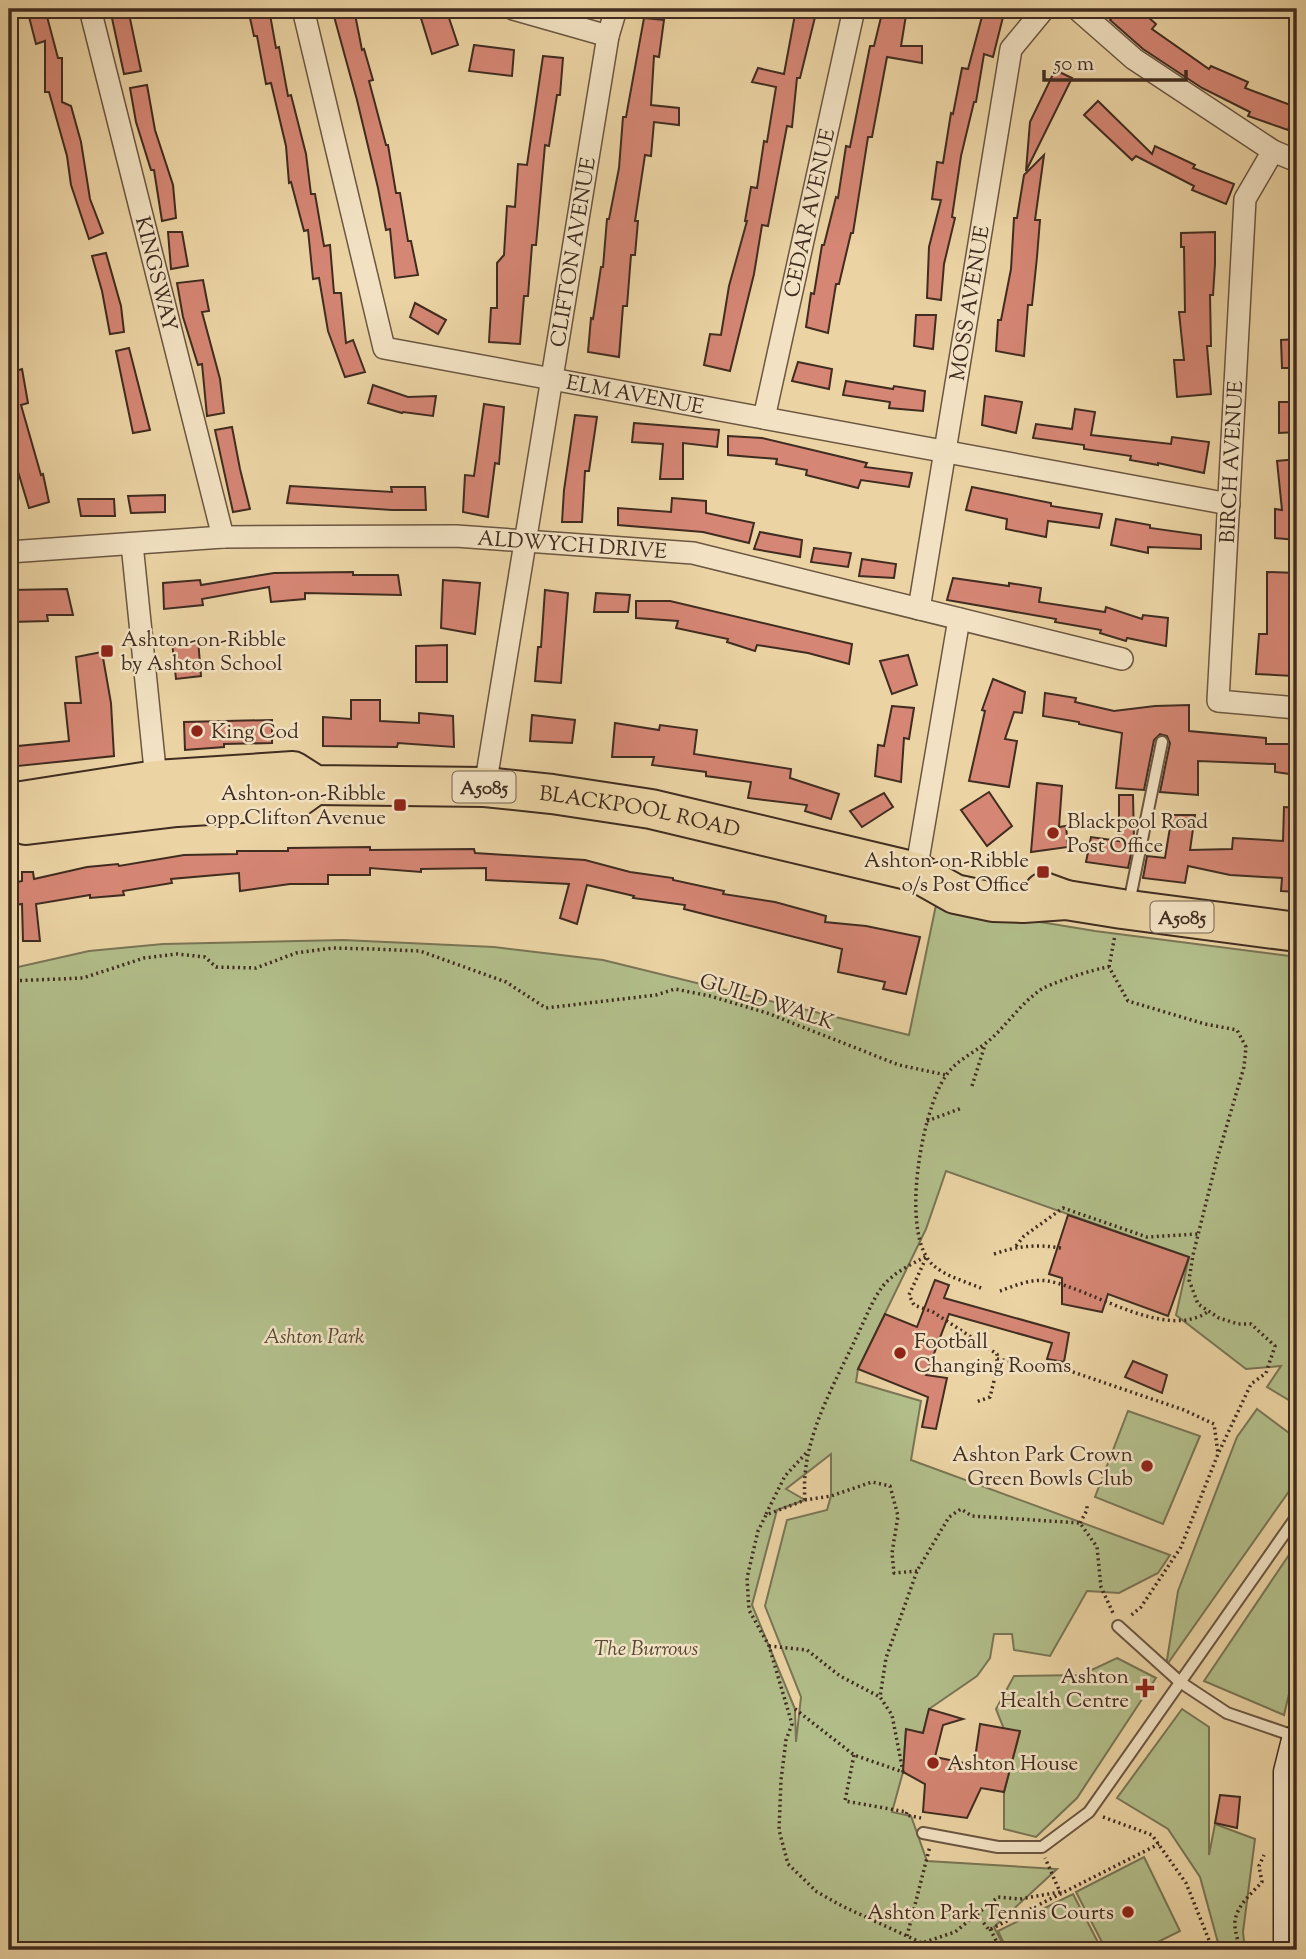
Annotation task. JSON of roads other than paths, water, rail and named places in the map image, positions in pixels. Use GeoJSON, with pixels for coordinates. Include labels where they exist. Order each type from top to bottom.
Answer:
{"type":"FeatureCollection","features":[{"type":"Feature","properties":{"kind":"highway","name":"BLACKPOOL ROAD"},"geometry":{"type":"LineString","coordinates":[[9,826],[158,795],[293,771],[315,785],[485,787],[651,808],[916,872],[955,894],[993,902],[1066,901],[1297,932]]}},
{"type":"Feature","properties":{"kind":"highway","name":"BLACKPOOL ROAD"},"geometry":{"type":"LineString","coordinates":[[9,803],[158,795]]}},
{"type":"Feature","properties":{"kind":"street","name":"KINGSWAY"},"geometry":{"type":"LineString","coordinates":[[90,9],[223,537]]}},
{"type":"Feature","properties":{"kind":"street","name":"ELM AVENUE"},"geometry":{"type":"LineString","coordinates":[[303,9],[384,348],[1229,504]]}},
{"type":"Feature","properties":{"kind":"street"},"geometry":{"type":"LineString","coordinates":[[513,9],[608,36]]}},
{"type":"Feature","properties":{"kind":"street","name":"CLIFTON AVENUE"},"geometry":{"type":"LineString","coordinates":[[485,787],[608,36],[616,9]]}},
{"type":"Feature","properties":{"kind":"street","name":"CEDAR AVENUE"},"geometry":{"type":"LineString","coordinates":[[765,418],[854,9]]}},
{"type":"Feature","properties":{"kind":"street","name":"MOSS AVENUE"},"geometry":{"type":"LineString","coordinates":[[919,609],[1011,49],[1044,9]]}},
{"type":"Feature","properties":{"kind":"street"},"geometry":{"type":"LineString","coordinates":[[1077,9],[1134,59],[1273,151],[1297,161]]}},
{"type":"Feature","properties":{"kind":"street","name":"BIRCH AVENUE"},"geometry":{"type":"LineString","coordinates":[[1273,151],[1245,200],[1218,701],[1297,708]]}},
{"type":"Feature","properties":{"kind":"street","name":"ALDWYCH DRIVE"},"geometry":{"type":"LineString","coordinates":[[9,552],[223,537],[456,536],[693,553],[1122,659]]}},
{"type":"Feature","properties":{"kind":"street"},"geometry":{"type":"LineString","coordinates":[[132,544],[158,795]]}},
{"type":"Feature","properties":{"kind":"street"},"geometry":{"type":"LineString","coordinates":[[916,872],[959,619]]}},
{"type":"Feature","properties":{"kind":"street"},"geometry":{"type":"LineString","coordinates":[[1289,1950],[1289,1772],[1297,1739]]}},
{"type":"Feature","properties":{"kind":"lane"},"geometry":{"type":"LineString","coordinates":[[1127,910],[1162,741]]}},
{"type":"Feature","properties":{"kind":"lane"},"geometry":{"type":"LineString","coordinates":[[928,1833],[998,1847],[1042,1847],[1089,1812],[1297,1517]]}},
{"type":"Feature","properties":{"kind":"lane"},"geometry":{"type":"LineString","coordinates":[[1118,1626],[1180,1682],[1227,1713],[1297,1739]]}},
{"type":"Feature","properties":{"kind":"place","name":"Ashton-on-Ribble by Ashton School"},"geometry":{"type":"Point","coordinates":[107,651]}},
{"type":"Feature","properties":{"kind":"place","name":"King Cod"},"geometry":{"type":"Point","coordinates":[197,731]}},
{"type":"Feature","properties":{"kind":"place","name":"Ashton-on-Ribble opp Clifton Avenue"},"geometry":{"type":"Point","coordinates":[400,805]}},
{"type":"Feature","properties":{"kind":"place","name":"Blackpool Road Post Office"},"geometry":{"type":"Point","coordinates":[1053,833]}},
{"type":"Feature","properties":{"kind":"place","name":"Ashton-on-Ribble o/s Post Office"},"geometry":{"type":"Point","coordinates":[1043,872]}},
{"type":"Feature","properties":{"kind":"place","name":"Football Changing Rooms"},"geometry":{"type":"Point","coordinates":[900,1353]}},
{"type":"Feature","properties":{"kind":"place","name":"Ashton Park Crown Green Bowls Club"},"geometry":{"type":"Point","coordinates":[1147,1466]}},
{"type":"Feature","properties":{"kind":"place","name":"Ashton Health Centre"},"geometry":{"type":"Point","coordinates":[1145,1688]}},
{"type":"Feature","properties":{"kind":"place","name":"Ashton House"},"geometry":{"type":"Point","coordinates":[933,1763]}},
{"type":"Feature","properties":{"kind":"place","name":"Ashton Park Tennis Courts"},"geometry":{"type":"Point","coordinates":[1128,1912]}},
{"type":"Feature","properties":{"kind":"park label","name":"Ashton Park"},"geometry":{"type":"Point","coordinates":[314,1336]}},
{"type":"Feature","properties":{"kind":"park label","name":"The Burrows"},"geometry":{"type":"Point","coordinates":[646,1648]}}]}
